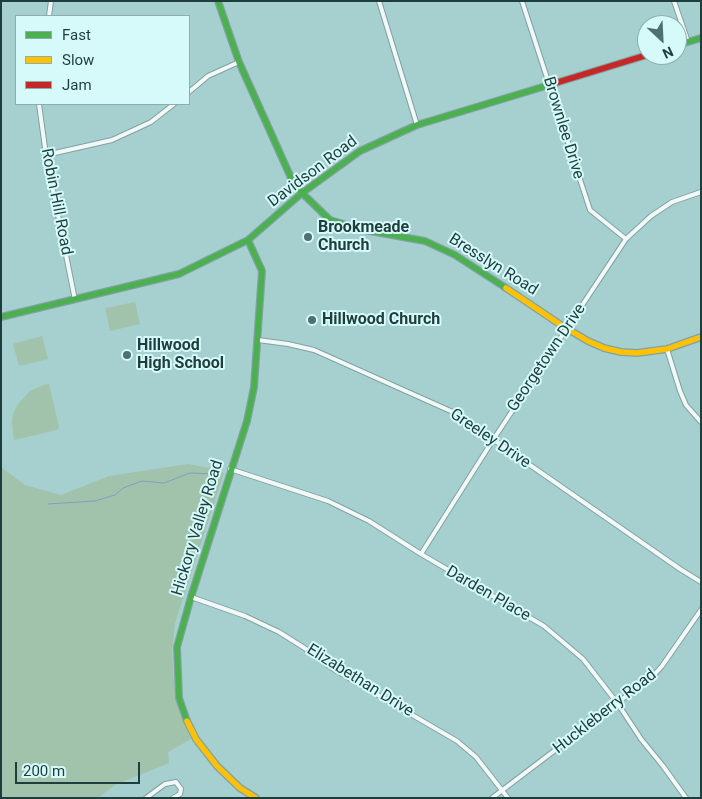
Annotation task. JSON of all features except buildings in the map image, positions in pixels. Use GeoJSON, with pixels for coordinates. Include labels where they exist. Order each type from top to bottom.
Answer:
{"type":"FeatureCollection","features":[{"type":"Feature","properties":{"kind":"street"},"geometry":{"type":"LineString","coordinates":[[49,15],[51,1]]}},
{"type":"Feature","properties":{"kind":"street","name":"Bresslyn Road"},"geometry":{"type":"LineString","coordinates":[[218,1],[239,62],[292,180],[302,193],[330,220],[364,230],[426,242],[455,255],[567,328],[604,348],[637,353],[667,348],[701,337]]}},
{"type":"Feature","properties":{"kind":"street"},"geometry":{"type":"LineString","coordinates":[[379,1],[418,125]]}},
{"type":"Feature","properties":{"kind":"street","name":"Brownlee Drive"},"geometry":{"type":"LineString","coordinates":[[522,1],[590,210],[626,239]]}},
{"type":"Feature","properties":{"kind":"street"},"geometry":{"type":"LineString","coordinates":[[674,1],[688,42],[701,38]]}},
{"type":"Feature","properties":{"kind":"street","name":"Davidson Road"},"geometry":{"type":"LineString","coordinates":[[1,317],[179,274],[248,240],[302,193],[360,151],[418,125],[637,58]]}},
{"type":"Feature","properties":{"kind":"street"},"geometry":{"type":"LineString","coordinates":[[190,91],[208,76],[239,62]]}},
{"type":"Feature","properties":{"kind":"street","name":"Robin Hill Road"},"geometry":{"type":"LineString","coordinates":[[39,105],[46,155],[75,300]]}},
{"type":"Feature","properties":{"kind":"street"},"geometry":{"type":"LineString","coordinates":[[46,155],[112,140],[151,122],[173,105]]}},
{"type":"Feature","properties":{"kind":"street","name":"Georgetown Drive"},"geometry":{"type":"LineString","coordinates":[[421,554],[492,440],[626,239],[651,216],[672,202],[701,192]]}},
{"type":"Feature","properties":{"kind":"street","name":"Hickory Valley Road"},"geometry":{"type":"LineString","coordinates":[[248,240],[262,271],[254,387],[247,421],[230,469],[177,647],[177,682],[184,715],[196,739],[212,761],[240,788],[256,798]]}},
{"type":"Feature","properties":{"kind":"street","name":"Greeley Drive"},"geometry":{"type":"LineString","coordinates":[[258,340],[288,344],[317,351],[455,413],[701,582]]}},
{"type":"Feature","properties":{"kind":"street"},"geometry":{"type":"LineString","coordinates":[[667,348],[686,405],[701,422]]}},
{"type":"Feature","properties":{"kind":"street","name":"Darden Place"},"geometry":{"type":"LineString","coordinates":[[230,469],[328,501],[374,524],[421,554],[544,626],[583,659],[686,798]]}},
{"type":"Feature","properties":{"kind":"street","name":"Elizabethan Drive"},"geometry":{"type":"LineString","coordinates":[[191,597],[245,616],[279,632],[335,670],[464,745],[508,798]]}},
{"type":"Feature","properties":{"kind":"street","name":"Huckleberry Road"},"geometry":{"type":"LineString","coordinates":[[492,798],[654,675],[701,610]]}},
{"type":"Feature","properties":{"kind":"street"},"geometry":{"type":"LineString","coordinates":[[146,798],[165,784],[176,782],[182,789],[180,794],[174,798]]}},
{"type":"Feature","properties":{"kind":"green space"},"geometry":{"type":"Polygon","coordinates":[[[135,302],[140,324],[110,331],[105,308],[135,302]]]}},
{"type":"Feature","properties":{"kind":"green space"},"geometry":{"type":"Polygon","coordinates":[[[42,336],[48,359],[19,366],[13,344],[42,336]]]}},
{"type":"Feature","properties":{"kind":"green space"},"geometry":{"type":"Polygon","coordinates":[[[49,384],[59,427],[57,430],[14,440],[13,414],[18,404],[30,391],[49,384]]]}},
{"type":"Feature","properties":{"kind":"green space"},"geometry":{"type":"Polygon","coordinates":[[[188,464],[224,473],[175,623],[172,651],[174,684],[181,716],[191,739],[168,752],[169,763],[115,785],[98,798],[1,798],[1,467],[25,485],[61,495],[109,476],[188,464]]]}},
{"type":"Feature","properties":{"kind":"waterway"},"geometry":{"type":"LineString","coordinates":[[48,504],[95,501],[115,495],[123,488],[142,481],[164,483],[190,473],[215,474]]}},
{"type":"Feature","properties":{"kind":"traffic: fast"},"geometry":{"type":"LineString","coordinates":[[218,1],[239,62],[292,180],[302,193],[330,220],[364,230],[425,241],[455,255],[506,288]]}},
{"type":"Feature","properties":{"kind":"traffic: fast"},"geometry":{"type":"LineString","coordinates":[[687,42],[701,38]]}},
{"type":"Feature","properties":{"kind":"traffic: fast"},"geometry":{"type":"LineString","coordinates":[[1,317],[179,274],[248,240],[302,193],[360,151],[417,125],[549,85]]}},
{"type":"Feature","properties":{"kind":"traffic: fast"},"geometry":{"type":"LineString","coordinates":[[187,721],[179,698],[177,647],[247,421],[254,387],[262,271],[248,240]]}},
{"type":"Feature","properties":{"kind":"traffic: slow"},"geometry":{"type":"LineString","coordinates":[[506,288],[561,325],[604,348],[637,353],[667,349],[701,337]]}},
{"type":"Feature","properties":{"kind":"traffic: slow"},"geometry":{"type":"LineString","coordinates":[[187,721],[196,739],[217,766],[240,788],[256,798]]}},
{"type":"Feature","properties":{"kind":"traffic: jam"},"geometry":{"type":"LineString","coordinates":[[549,85],[637,58]]}},
{"type":"Feature","properties":{"kind":"place","name":"Brookmeade Church"},"geometry":{"type":"Point","coordinates":[308,237]}},
{"type":"Feature","properties":{"kind":"place","name":"Hillwood Church"},"geometry":{"type":"Point","coordinates":[312,320]}},
{"type":"Feature","properties":{"kind":"place","name":"Hillwood High School"},"geometry":{"type":"Point","coordinates":[127,355]}}]}
